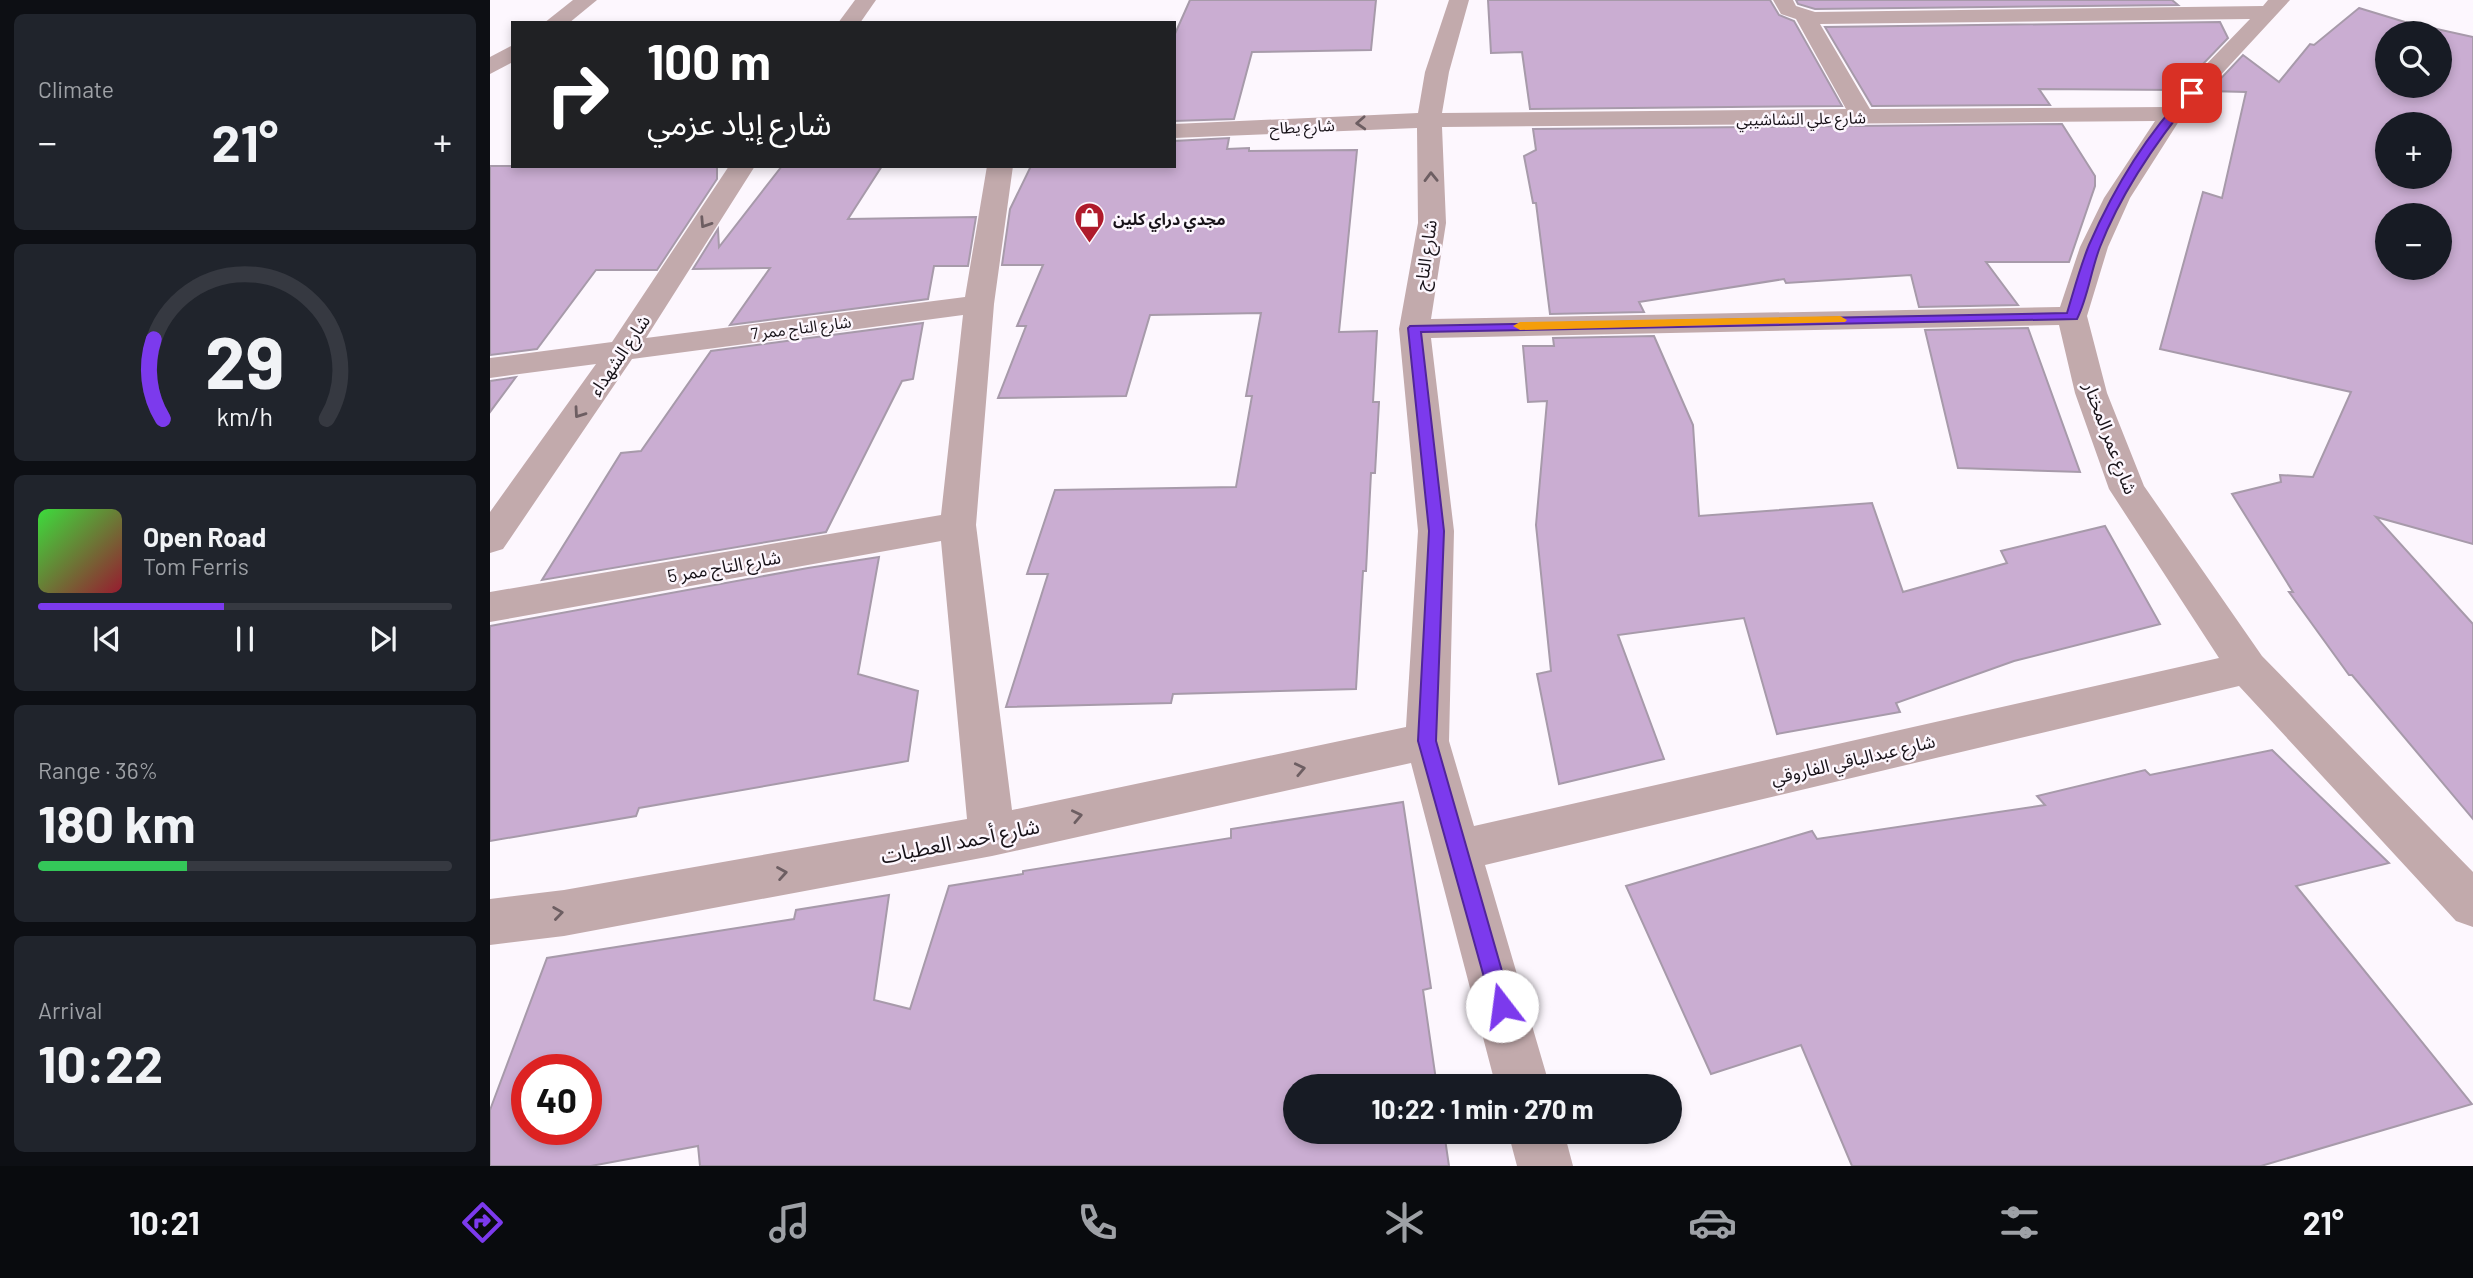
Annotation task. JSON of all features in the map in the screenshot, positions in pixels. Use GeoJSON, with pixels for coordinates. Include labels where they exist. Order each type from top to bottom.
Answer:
{"type":"FeatureCollection","features":[{"type":"Feature","properties":{"kind":"street"},"geometry":{"type":"LineString","coordinates":[[558,21],[587,0]]}},
{"type":"Feature","properties":{"kind":"street"},"geometry":{"type":"LineString","coordinates":[[850,21],[866,0]]}},
{"type":"Feature","properties":{"kind":"street","name":"شارع التاج"},"geometry":{"type":"LineString","coordinates":[[1460,0],[1437,72],[1429,120],[1432,223],[1414,328],[1436,531],[1427,741],[1460,850],[1520,1074]]}},
{"type":"Feature","properties":{"kind":"street"},"geometry":{"type":"LineString","coordinates":[[1783,0],[1788,10],[1805,17],[2275,6]]}},
{"type":"Feature","properties":{"kind":"street"},"geometry":{"type":"LineString","coordinates":[[1414,328],[2072,316],[2094,247],[2117,198],[2172,114],[2275,6]]}},
{"type":"Feature","properties":{"kind":"street"},"geometry":{"type":"LineString","coordinates":[[1805,17],[1862,117]]}},
{"type":"Feature","properties":{"kind":"street"},"geometry":{"type":"LineString","coordinates":[[490,46],[511,46]]}},
{"type":"Feature","properties":{"kind":"street"},"geometry":{"type":"LineString","coordinates":[[490,67],[511,53]]}},
{"type":"Feature","properties":{"kind":"street","name":"شارع علي النشاشيبي"},"geometry":{"type":"LineString","coordinates":[[1429,120],[2172,114]]}},
{"type":"Feature","properties":{"kind":"street","name":"شارع يطاح"},"geometry":{"type":"LineString","coordinates":[[1176,131],[1429,120]]}},
{"type":"Feature","properties":{"kind":"street","name":"شارع الشهداء"},"geometry":{"type":"LineString","coordinates":[[490,540],[623,349],[741,168]]}},
{"type":"Feature","properties":{"kind":"street"},"geometry":{"type":"LineString","coordinates":[[992,835],[958,525],[979,304],[1000,168]]}},
{"type":"Feature","properties":{"kind":"street","name":"شارع التاج ممر 7"},"geometry":{"type":"LineString","coordinates":[[490,368],[979,304]]}},
{"type":"Feature","properties":{"kind":"street","name":"شارع عمر المختار"},"geometry":{"type":"LineString","coordinates":[[2072,316],[2091,393],[2127,489],[2247,668],[2473,905]]}},
{"type":"Feature","properties":{"kind":"street","name":"شارع التاج ممر 5"},"geometry":{"type":"LineString","coordinates":[[490,607],[958,525]]}},
{"type":"Feature","properties":{"kind":"street","name":"شارع عبدالباقي الفاروقي"},"geometry":{"type":"LineString","coordinates":[[1460,850],[2247,668]]}},
{"type":"Feature","properties":{"kind":"street","name":"شارع أحمد العطيات"},"geometry":{"type":"LineString","coordinates":[[490,922],[564,912],[992,835],[1427,741]]}},
{"type":"Feature","properties":{"kind":"street"},"geometry":{"type":"LineString","coordinates":[[1539,1144],[1545,1166]]}},
{"type":"Feature","properties":{"kind":"building"},"geometry":{"type":"Polygon","coordinates":[[[1190,0],[1376,0],[1371,50],[1252,52],[1234,119],[1176,121],[1176,32],[1190,0]]]}},
{"type":"Feature","properties":{"kind":"building"},"geometry":{"type":"Polygon","coordinates":[[[1488,0],[1770,0],[1779,15],[1794,21],[1842,106],[1530,109],[1522,52],[1491,53],[1488,0]]]}},
{"type":"Feature","properties":{"kind":"building"},"geometry":{"type":"Polygon","coordinates":[[[1796,0],[2172,0],[2178,5],[1815,9],[1798,4],[1796,0]]]}},
{"type":"Feature","properties":{"kind":"building"},"geometry":{"type":"Polygon","coordinates":[[[2359,8],[2402,21],[2375,21],[2375,98],[2452,98],[2452,32],[2473,37],[2473,544],[2376,517],[2473,624],[2473,819],[2352,675],[2349,675],[2289,592],[2293,592],[2232,494],[2281,482],[2280,475],[2313,477],[2351,392],[2160,349],[2203,192],[2222,198],[2246,92],[2209,91],[2243,55],[2279,82],[2310,44],[2314,45],[2359,8]]]}},
{"type":"Feature","properties":{"kind":"building"},"geometry":{"type":"Polygon","coordinates":[[[2220,22],[2228,38],[2178,90],[2039,89],[2050,105],[1872,106],[1825,27],[2220,22]]]}},
{"type":"Feature","properties":{"kind":"building"},"geometry":{"type":"Polygon","coordinates":[[[2062,124],[2095,176],[2095,186],[2069,262],[1986,262],[2018,305],[1919,307],[1911,275],[1786,283],[1784,279],[1639,302],[1644,312],[1550,314],[1536,203],[1533,203],[1524,156],[1536,150],[1533,129],[2062,124]]]}},
{"type":"Feature","properties":{"kind":"building"},"geometry":{"type":"Polygon","coordinates":[[[1229,138],[1227,149],[1249,148],[1249,151],[1357,150],[1339,332],[1377,331],[1373,402],[1379,402],[1375,473],[1371,473],[1366,571],[1363,571],[1356,689],[1173,694],[1171,703],[1006,707],[1048,574],[1027,574],[1055,490],[1236,487],[1252,396],[1246,396],[1261,313],[1150,315],[1126,396],[998,398],[1026,326],[1017,326],[1043,265],[1002,265],[1010,209],[1030,168],[1176,168],[1176,141],[1229,138]]]}},
{"type":"Feature","properties":{"kind":"building"},"geometry":{"type":"Polygon","coordinates":[[[490,166],[717,168],[717,179],[657,270],[596,270],[537,349],[490,355],[490,166]]]}},
{"type":"Feature","properties":{"kind":"building"},"geometry":{"type":"Polygon","coordinates":[[[780,168],[881,168],[848,219],[976,217],[968,266],[934,266],[928,299],[730,325],[770,268],[693,269],[718,229],[719,247],[780,168]]]}},
{"type":"Feature","properties":{"kind":"building"},"geometry":{"type":"Polygon","coordinates":[[[923,323],[913,379],[902,381],[826,532],[542,580],[621,453],[641,451],[711,351],[923,323]]]}},
{"type":"Feature","properties":{"kind":"building"},"geometry":{"type":"Polygon","coordinates":[[[2028,328],[2080,472],[1958,468],[1925,330],[2028,328]]]}},
{"type":"Feature","properties":{"kind":"building"},"geometry":{"type":"Polygon","coordinates":[[[1654,336],[1693,425],[1699,516],[1872,503],[1903,592],[2007,563],[2001,551],[2105,526],[2160,624],[2014,661],[1896,703],[1900,712],[1777,734],[1744,618],[1618,635],[1664,759],[1559,784],[1537,674],[1551,671],[1536,525],[1547,401],[1528,402],[1523,346],[1554,346],[1553,338],[1654,336]]]}},
{"type":"Feature","properties":{"kind":"building"},"geometry":{"type":"Polygon","coordinates":[[[516,377],[490,412],[490,381],[516,377]]]}},
{"type":"Feature","properties":{"kind":"building"},"geometry":{"type":"Polygon","coordinates":[[[879,557],[858,674],[918,691],[908,761],[639,808],[636,816],[490,841],[490,626],[879,557]]]}},
{"type":"Feature","properties":{"kind":"building"},"geometry":{"type":"Polygon","coordinates":[[[2272,750],[2389,863],[2296,886],[2472,1104],[2261,1166],[1852,1166],[1801,1045],[1711,1074],[1626,886],[1812,831],[1817,839],[2045,805],[2037,796],[2145,770],[2150,775],[2272,750]]]}},
{"type":"Feature","properties":{"kind":"building"},"geometry":{"type":"Polygon","coordinates":[[[1403,802],[1431,988],[1423,990],[1435,1074],[1283,1074],[1283,1144],[1446,1144],[1449,1166],[700,1166],[698,1146],[591,1166],[490,1166],[490,1110],[511,1054],[547,958],[794,919],[796,910],[889,895],[874,1000],[910,1009],[949,886],[1023,874],[1023,871],[1231,838],[1231,829],[1403,802]]]}},
{"type":"Feature","properties":{"kind":"slow traffic"},"geometry":{"type":"LineString","coordinates":[[1520,326],[1840,320]]}},
{"type":"Feature","properties":{"kind":"place","name":"مجدي دراي كلين"},"geometry":{"type":"Point","coordinates":[1090,245]}},
{"type":"Feature","properties":{"kind":"route"},"geometry":{"type":"LineString","coordinates":[[1502,1006],[1427,741],[1436,531],[1414,328],[2072,316],[2094,247],[2117,198],[2172,114],[2192,93]]}}]}
